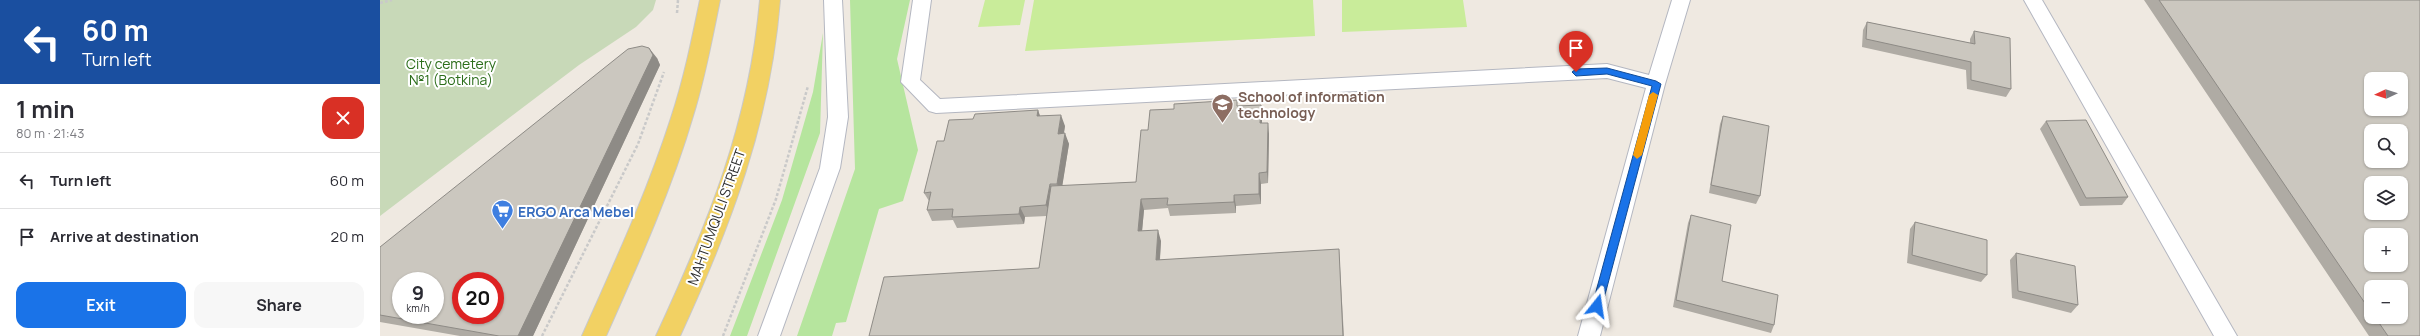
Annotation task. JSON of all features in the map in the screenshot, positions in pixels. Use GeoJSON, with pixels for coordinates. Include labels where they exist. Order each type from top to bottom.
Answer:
{"type":"FeatureCollection","features":[{"type":"Feature","properties":{"kind":"main road"},"geometry":{"type":"LineString","coordinates":[[594,336],[641,230],[677,133],[694,76],[710,0]]}},
{"type":"Feature","properties":{"kind":"main road","name":"MAHTUMQULI STREET"},"geometry":{"type":"LineString","coordinates":[[668,336],[713,230],[738,162],[760,79],[770,0]]}},
{"type":"Feature","properties":{"kind":"lane"},"geometry":{"type":"LineString","coordinates":[[769,336],[830,168],[838,117],[833,0]]}},
{"type":"Feature","properties":{"kind":"lane"},"geometry":{"type":"LineString","coordinates":[[922,0],[910,82],[936,106],[1607,71],[1656,84]]}},
{"type":"Feature","properties":{"kind":"lane"},"geometry":{"type":"LineString","coordinates":[[1589,336],[1656,84],[1681,0]]}},
{"type":"Feature","properties":{"kind":"lane"},"geometry":{"type":"LineString","coordinates":[[2033,0],[2226,336]]}},
{"type":"Feature","properties":{"kind":"path"},"geometry":{"type":"LineString","coordinates":[[380,2],[392,0]]}},
{"type":"Feature","properties":{"kind":"path"},"geometry":{"type":"LineString","coordinates":[[677,14],[678,0]]}},
{"type":"Feature","properties":{"kind":"path"},"geometry":{"type":"LineString","coordinates":[[542,336],[638,144],[666,65]]}},
{"type":"Feature","properties":{"kind":"path"},"geometry":{"type":"LineString","coordinates":[[723,336],[776,199],[809,82]]}},
{"type":"Feature","properties":{"kind":"green space","name":"City cemetery №1 (Botkina)"},"geometry":{"type":"Polygon","coordinates":[[[380,0],[656,0],[653,10],[636,27],[579,65],[380,216],[380,0]]]}},
{"type":"Feature","properties":{"kind":"green space"},"geometry":{"type":"Polygon","coordinates":[[[850,0],[910,0],[897,59],[918,150],[903,201],[879,209],[846,322],[836,323],[832,336],[797,336],[855,169],[850,0]]]}},
{"type":"Feature","properties":{"kind":"green space"},"geometry":{"type":"Polygon","coordinates":[[[985,0],[1025,0],[1020,25],[978,27],[985,0]]]}},
{"type":"Feature","properties":{"kind":"green space"},"geometry":{"type":"Polygon","coordinates":[[[1034,0],[1313,0],[1315,36],[1025,51],[1034,0]]]}},
{"type":"Feature","properties":{"kind":"green space"},"geometry":{"type":"Polygon","coordinates":[[[1342,0],[1463,0],[1467,27],[1342,32],[1342,0]]]}},
{"type":"Feature","properties":{"kind":"green space"},"geometry":{"type":"Polygon","coordinates":[[[823,33],[820,133],[747,336],[730,336],[782,200],[813,92],[823,33]]]}},
{"type":"Feature","properties":{"kind":"building"},"geometry":{"type":"Polygon","coordinates":[[[2159,0],[2420,0],[2420,336],[2388,336],[2380,324],[2408,324],[2408,280],[2364,280],[2364,302],[2159,0]]]}},
{"type":"Feature","properties":{"kind":"building"},"geometry":{"type":"Polygon","coordinates":[[[1867,22],[1975,44],[1974,31],[2010,38],[2011,89],[1971,80],[1971,62],[1866,39],[1867,22]]]}},
{"type":"Feature","properties":{"kind":"building"},"geometry":{"type":"Polygon","coordinates":[[[642,46],[649,48],[653,55],[518,336],[499,336],[431,324],[444,324],[444,272],[392,272],[392,317],[380,315],[380,247],[628,49],[642,46]]]}},
{"type":"Feature","properties":{"kind":"building"},"geometry":{"type":"Polygon","coordinates":[[[1237,100],[1237,106],[1261,105],[1260,123],[1268,123],[1267,172],[1259,173],[1259,194],[1234,195],[1234,202],[1167,205],[1168,198],[1141,199],[1138,231],[1158,230],[1156,260],[1339,249],[1343,336],[869,336],[884,277],[1039,268],[1051,186],[1136,182],[1141,130],[1148,130],[1150,110],[1174,109],[1174,104],[1237,100]]]}},
{"type":"Feature","properties":{"kind":"building"},"geometry":{"type":"Polygon","coordinates":[[[1038,110],[1037,116],[1061,115],[1058,134],[1065,133],[1057,184],[1050,184],[1046,205],[1020,207],[1019,214],[952,217],[953,209],[927,210],[931,192],[924,193],[937,141],[944,141],[949,120],[973,119],[975,114],[1038,110]]]}},
{"type":"Feature","properties":{"kind":"building"},"geometry":{"type":"Polygon","coordinates":[[[1723,116],[1769,126],[1760,196],[1711,185],[1723,116]]]}},
{"type":"Feature","properties":{"kind":"building"},"geometry":{"type":"Polygon","coordinates":[[[2086,120],[2128,197],[2086,198],[2046,121],[2086,120]]]}},
{"type":"Feature","properties":{"kind":"building"},"geometry":{"type":"Polygon","coordinates":[[[1691,215],[1731,225],[1722,281],[1778,295],[1774,325],[1676,300],[1691,215]]]}},
{"type":"Feature","properties":{"kind":"building"},"geometry":{"type":"Polygon","coordinates":[[[1915,222],[1987,240],[1987,275],[1912,255],[1915,222]]]}},
{"type":"Feature","properties":{"kind":"building"},"geometry":{"type":"Polygon","coordinates":[[[2016,253],[2075,266],[2078,305],[2018,291],[2016,253]]]}},
{"type":"Feature","properties":{"kind":"slow traffic"},"geometry":{"type":"LineString","coordinates":[[1637,155],[1653,95]]}},
{"type":"Feature","properties":{"kind":"place","name":"School of information technology"},"geometry":{"type":"Point","coordinates":[1222,124]}},
{"type":"Feature","properties":{"kind":"place","name":"ERGO Arca Mebel"},"geometry":{"type":"Point","coordinates":[503,230]}},
{"type":"Feature","properties":{"kind":"route"},"geometry":{"type":"LineString","coordinates":[[1576,72],[1607,71],[1656,84],[1597,306]]}}]}
